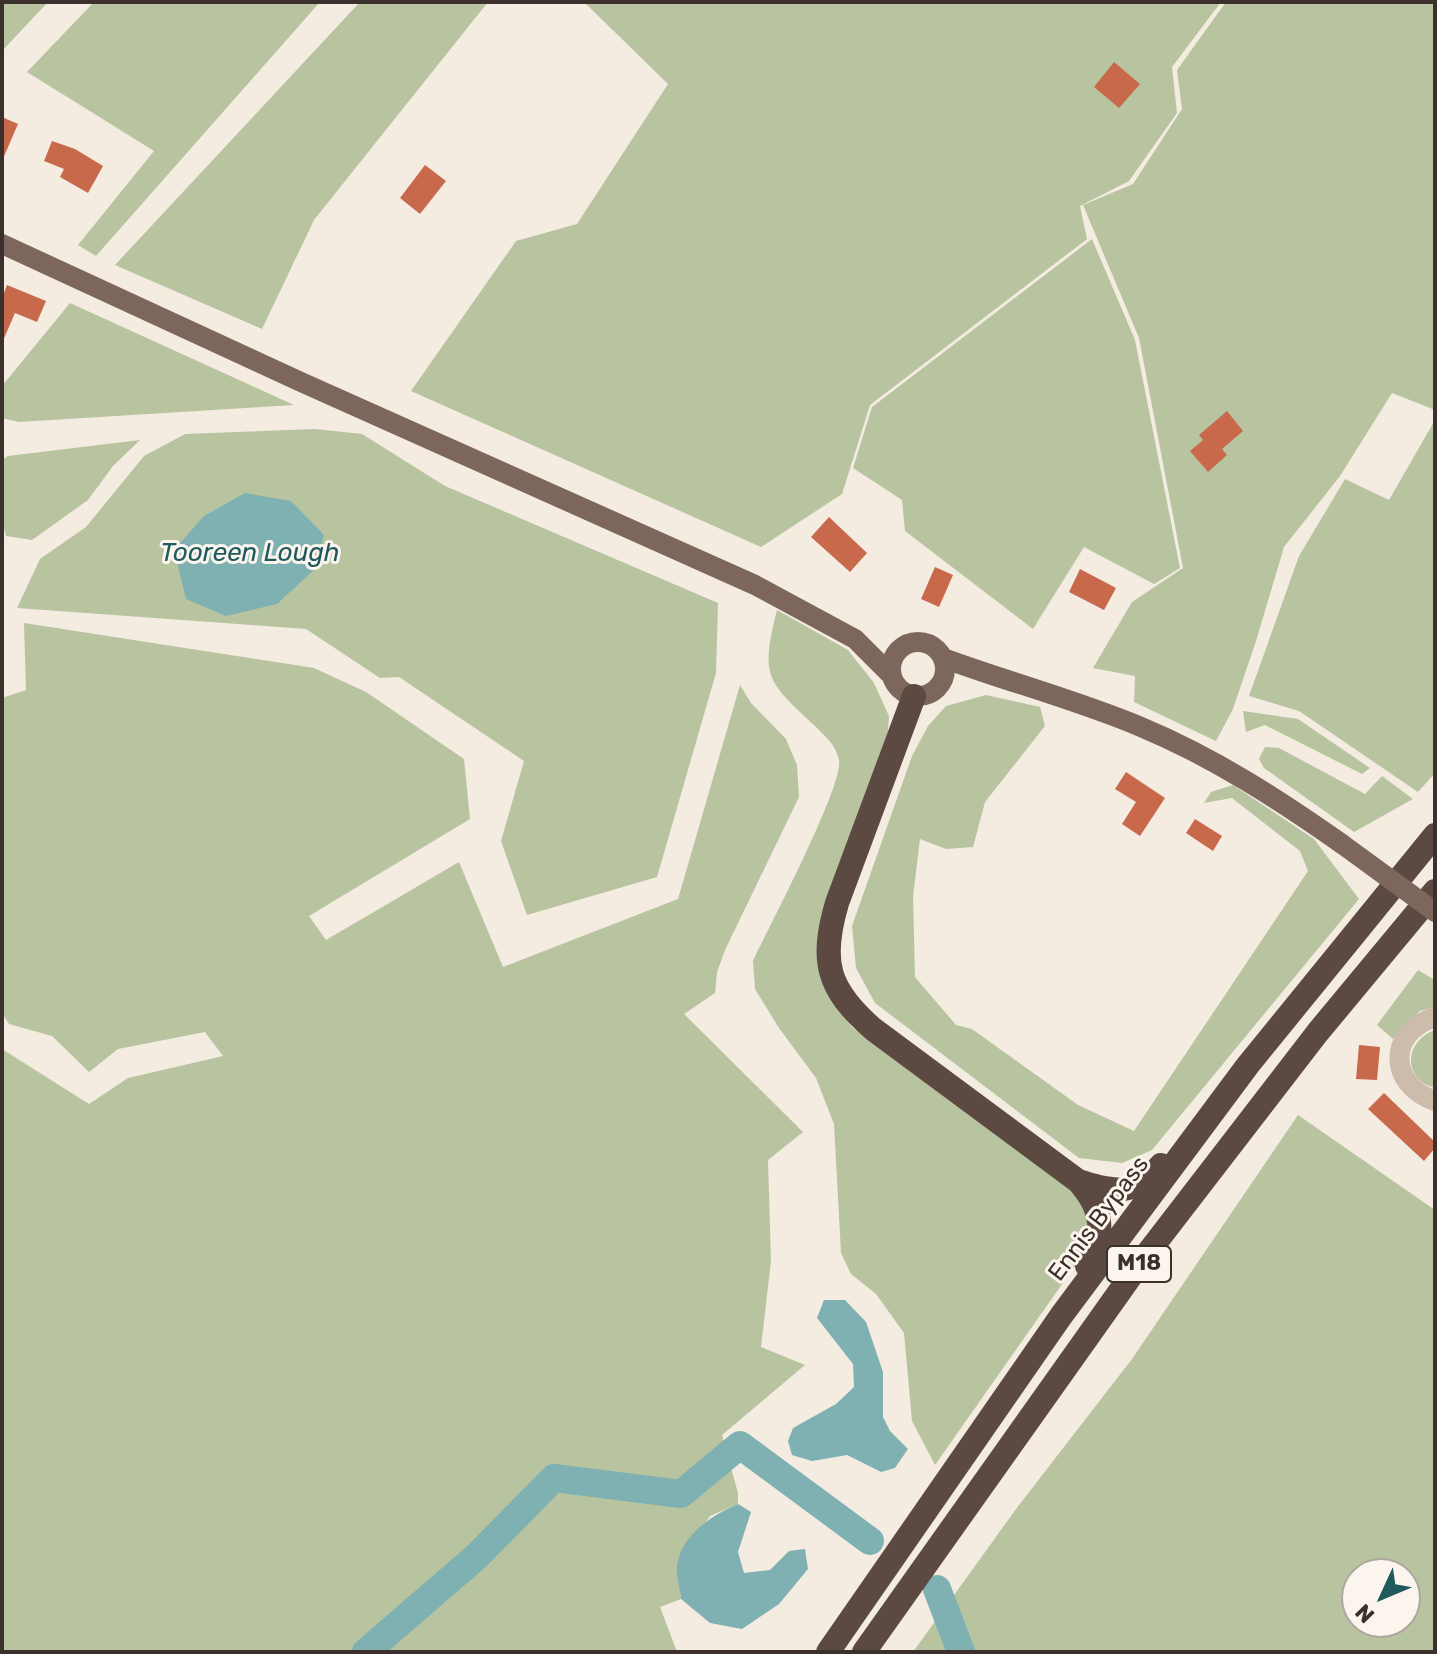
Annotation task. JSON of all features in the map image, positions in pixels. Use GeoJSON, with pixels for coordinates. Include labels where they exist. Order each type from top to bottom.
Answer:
{"type":"FeatureCollection","features":[{"type":"Feature","properties":{"kind":"highway"},"geometry":{"type":"LineString","coordinates":[[926,692],[837,903],[828,934],[827,957],[831,974],[854,1012],[1078,1181],[1089,1193],[1100,1219],[1100,1236],[1061,1316]]}},
{"type":"Feature","properties":{"kind":"highway","name":"Ennis Bypass"},"geometry":{"type":"LineString","coordinates":[[828,1652],[1061,1316],[1248,1065],[1435,835]]}},
{"type":"Feature","properties":{"kind":"highway","name":"M18"},"geometry":{"type":"LineString","coordinates":[[864,1652],[1140,1263],[1327,1020],[1435,891]]}},
{"type":"Feature","properties":{"kind":"highway"},"geometry":{"type":"LineString","coordinates":[[1078,1181],[1114,1191],[1147,1180],[1248,1065]]}},
{"type":"Feature","properties":{"kind":"main road"},"geometry":{"type":"LineString","coordinates":[[2,244],[755,585],[855,639],[892,676],[897,686],[926,692],[990,676]]}},
{"type":"Feature","properties":{"kind":"main road"},"geometry":{"type":"LineString","coordinates":[[855,639],[902,647]]}},
{"type":"Feature","properties":{"kind":"main road"},"geometry":{"type":"LineString","coordinates":[[892,676],[895,655],[902,647],[912,642],[924,642],[936,648],[943,658],[945,669],[943,679],[926,692]]}},
{"type":"Feature","properties":{"kind":"main road"},"geometry":{"type":"LineString","coordinates":[[943,658],[1139,726],[1213,761],[1277,799],[1435,912]]}},
{"type":"Feature","properties":{"kind":"street"},"geometry":{"type":"LineString","coordinates":[[1435,1017],[1409,1032],[1402,1040],[1399,1054],[1407,1081],[1416,1093],[1435,1101]]}},
{"type":"Feature","properties":{"kind":"green space"},"geometry":{"type":"Polygon","coordinates":[[[2,2],[48,2],[2,51],[2,2]]]}},
{"type":"Feature","properties":{"kind":"green space"},"geometry":{"type":"Polygon","coordinates":[[[94,2],[320,2],[96,256],[78,245],[154,151],[27,72],[94,2]]]}},
{"type":"Feature","properties":{"kind":"green space"},"geometry":{"type":"Polygon","coordinates":[[[360,2],[488,2],[314,220],[262,329],[115,265],[360,2]]]}},
{"type":"Feature","properties":{"kind":"green space"},"geometry":{"type":"Polygon","coordinates":[[[584,2],[1221,2],[1172,67],[1177,113],[1129,181],[1080,206],[1087,239],[870,405],[842,494],[761,547],[411,391],[516,241],[577,224],[668,84],[584,2]]]}},
{"type":"Feature","properties":{"kind":"green space"},"geometry":{"type":"Polygon","coordinates":[[[1226,2],[1435,2],[1435,410],[1392,393],[1340,476],[1284,547],[1233,709],[1216,741],[1134,702],[1135,676],[1093,668],[1132,602],[1183,568],[1139,338],[1083,205],[1133,184],[1182,109],[1177,70],[1226,2]]]}},
{"type":"Feature","properties":{"kind":"green space"},"geometry":{"type":"Polygon","coordinates":[[[1092,239],[1135,340],[1180,568],[1154,584],[1084,547],[1033,629],[905,531],[902,500],[853,468],[872,407],[1092,239]]]}},
{"type":"Feature","properties":{"kind":"green space"},"geometry":{"type":"Polygon","coordinates":[[[70,303],[294,405],[19,422],[2,418],[2,386],[70,303]]]}},
{"type":"Feature","properties":{"kind":"green space"},"geometry":{"type":"Polygon","coordinates":[[[1435,420],[1435,773],[1418,792],[1299,711],[1249,696],[1299,556],[1345,479],[1389,500],[1435,420]]]}},
{"type":"Feature","properties":{"kind":"green space"},"geometry":{"type":"Polygon","coordinates":[[[315,429],[362,434],[445,486],[718,603],[716,673],[657,877],[527,915],[501,841],[524,761],[399,677],[380,678],[306,629],[17,608],[40,559],[86,527],[144,456],[185,434],[315,429]]]}},
{"type":"Feature","properties":{"kind":"green space"},"geometry":{"type":"Polygon","coordinates":[[[140,440],[113,466],[88,500],[32,540],[6,536],[2,520],[2,460],[8,456],[140,440]]]}},
{"type":"Feature","properties":{"kind":"green space"},"geometry":{"type":"Polygon","coordinates":[[[777,610],[848,650],[874,683],[889,716],[887,745],[819,945],[820,977],[834,1004],[853,1028],[1074,1188],[1088,1220],[1086,1250],[935,1465],[912,1421],[904,1333],[876,1294],[851,1274],[841,1253],[834,1124],[816,1078],[755,989],[753,961],[818,826],[837,775],[839,760],[830,741],[786,698],[772,676],[769,650],[777,610]]]}},
{"type":"Feature","properties":{"kind":"green space"},"geometry":{"type":"Polygon","coordinates":[[[24,623],[314,668],[366,692],[464,759],[470,819],[309,916],[326,940],[459,862],[503,967],[678,899],[740,685],[751,703],[786,739],[797,765],[799,797],[725,950],[717,972],[715,993],[684,1014],[803,1132],[768,1160],[771,1261],[761,1347],[805,1365],[722,1435],[738,1493],[738,1504],[710,1516],[677,1565],[681,1599],[660,1607],[677,1652],[2,1652],[2,1049],[89,1104],[128,1078],[223,1056],[205,1032],[118,1049],[89,1072],[52,1036],[9,1024],[2,1013],[2,698],[26,690],[24,623]]]}},
{"type":"Feature","properties":{"kind":"green space"},"geometry":{"type":"Polygon","coordinates":[[[986,695],[1040,707],[1045,726],[985,802],[973,847],[946,849],[920,839],[913,897],[915,977],[956,1025],[972,1029],[1078,1105],[1134,1131],[1308,871],[1300,851],[1232,798],[1204,803],[1211,792],[1233,785],[1314,839],[1359,899],[1152,1150],[1122,1163],[1079,1158],[875,1003],[856,968],[852,926],[912,756],[928,726],[946,706],[986,695]]]}},
{"type":"Feature","properties":{"kind":"green space"},"geometry":{"type":"Polygon","coordinates":[[[1243,711],[1298,719],[1370,768],[1362,774],[1265,725],[1246,732],[1243,711]]]}},
{"type":"Feature","properties":{"kind":"green space"},"geometry":{"type":"Polygon","coordinates":[[[1265,747],[1279,748],[1365,794],[1382,776],[1413,799],[1354,832],[1264,768],[1259,759],[1265,747]]]}},
{"type":"Feature","properties":{"kind":"green space"},"geometry":{"type":"Polygon","coordinates":[[[1418,970],[1435,980],[1435,1007],[1420,1011],[1393,1039],[1377,1025],[1418,970]]]}},
{"type":"Feature","properties":{"kind":"green space"},"geometry":{"type":"Polygon","coordinates":[[[1435,1030],[1435,1088],[1417,1077],[1411,1060],[1417,1042],[1435,1030]]]}},
{"type":"Feature","properties":{"kind":"green space"},"geometry":{"type":"Polygon","coordinates":[[[1298,1115],[1435,1210],[1435,1652],[913,1652],[1016,1509],[1132,1359],[1298,1115]]]}},
{"type":"Feature","properties":{"kind":"water","name":"Tooreen Lough"},"geometry":{"type":"Polygon","coordinates":[[[245,493],[291,501],[324,535],[316,568],[277,604],[226,616],[186,599],[174,550],[204,516],[245,493]]]}},
{"type":"Feature","properties":{"kind":"water"},"geometry":{"type":"Polygon","coordinates":[[[824,1300],[845,1300],[866,1322],[883,1372],[883,1417],[890,1431],[908,1449],[895,1468],[881,1472],[847,1455],[812,1461],[792,1455],[788,1441],[793,1428],[836,1404],[854,1387],[853,1364],[817,1318],[824,1300]]]}},
{"type":"Feature","properties":{"kind":"water"},"geometry":{"type":"Polygon","coordinates":[[[738,1504],[751,1512],[738,1552],[744,1573],[770,1570],[789,1551],[805,1549],[808,1569],[779,1604],[742,1629],[710,1623],[681,1599],[677,1570],[680,1555],[691,1536],[708,1520],[738,1504]]]}},
{"type":"Feature","properties":{"kind":"building"},"geometry":{"type":"Polygon","coordinates":[[[1114,62],[1140,84],[1119,108],[1094,87],[1114,62]]]}},
{"type":"Feature","properties":{"kind":"building"},"geometry":{"type":"Polygon","coordinates":[[[2,117],[18,124],[2,161],[2,117]]]}},
{"type":"Feature","properties":{"kind":"building"},"geometry":{"type":"Polygon","coordinates":[[[52,141],[75,149],[103,166],[88,193],[60,177],[64,169],[44,161],[52,141]]]}},
{"type":"Feature","properties":{"kind":"building"},"geometry":{"type":"Polygon","coordinates":[[[425,165],[446,181],[420,214],[400,198],[425,165]]]}},
{"type":"Feature","properties":{"kind":"building"},"geometry":{"type":"Polygon","coordinates":[[[7,285],[46,301],[37,322],[15,313],[2,343],[2,298],[7,285]]]}},
{"type":"Feature","properties":{"kind":"building"},"geometry":{"type":"Polygon","coordinates":[[[1227,411],[1243,431],[1222,449],[1227,455],[1208,472],[1190,451],[1203,440],[1199,435],[1227,411]]]}},
{"type":"Feature","properties":{"kind":"building"},"geometry":{"type":"Polygon","coordinates":[[[829,517],[867,553],[850,572],[811,537],[829,517]]]}},
{"type":"Feature","properties":{"kind":"building"},"geometry":{"type":"Polygon","coordinates":[[[935,567],[953,575],[939,607],[921,599],[935,567]]]}},
{"type":"Feature","properties":{"kind":"building"},"geometry":{"type":"Polygon","coordinates":[[[1080,569],[1116,588],[1104,610],[1069,592],[1080,569]]]}},
{"type":"Feature","properties":{"kind":"building"},"geometry":{"type":"Polygon","coordinates":[[[1126,772],[1165,798],[1140,836],[1122,824],[1136,802],[1115,789],[1126,772]]]}},
{"type":"Feature","properties":{"kind":"building"},"geometry":{"type":"Polygon","coordinates":[[[1195,819],[1222,836],[1213,851],[1186,833],[1195,819]]]}},
{"type":"Feature","properties":{"kind":"building"},"geometry":{"type":"Polygon","coordinates":[[[1359,1045],[1380,1047],[1377,1080],[1356,1079],[1359,1045]]]}},
{"type":"Feature","properties":{"kind":"building"},"geometry":{"type":"Polygon","coordinates":[[[1384,1093],[1435,1142],[1435,1148],[1424,1161],[1368,1109],[1384,1093]]]}},
{"type":"Feature","properties":{"kind":"waterway"},"geometry":{"type":"LineString","coordinates":[[366,1652],[477,1556],[554,1478],[681,1494],[740,1445],[870,1541]]}},
{"type":"Feature","properties":{"kind":"waterway"},"geometry":{"type":"LineString","coordinates":[[937,1589],[961,1652]]}}]}
